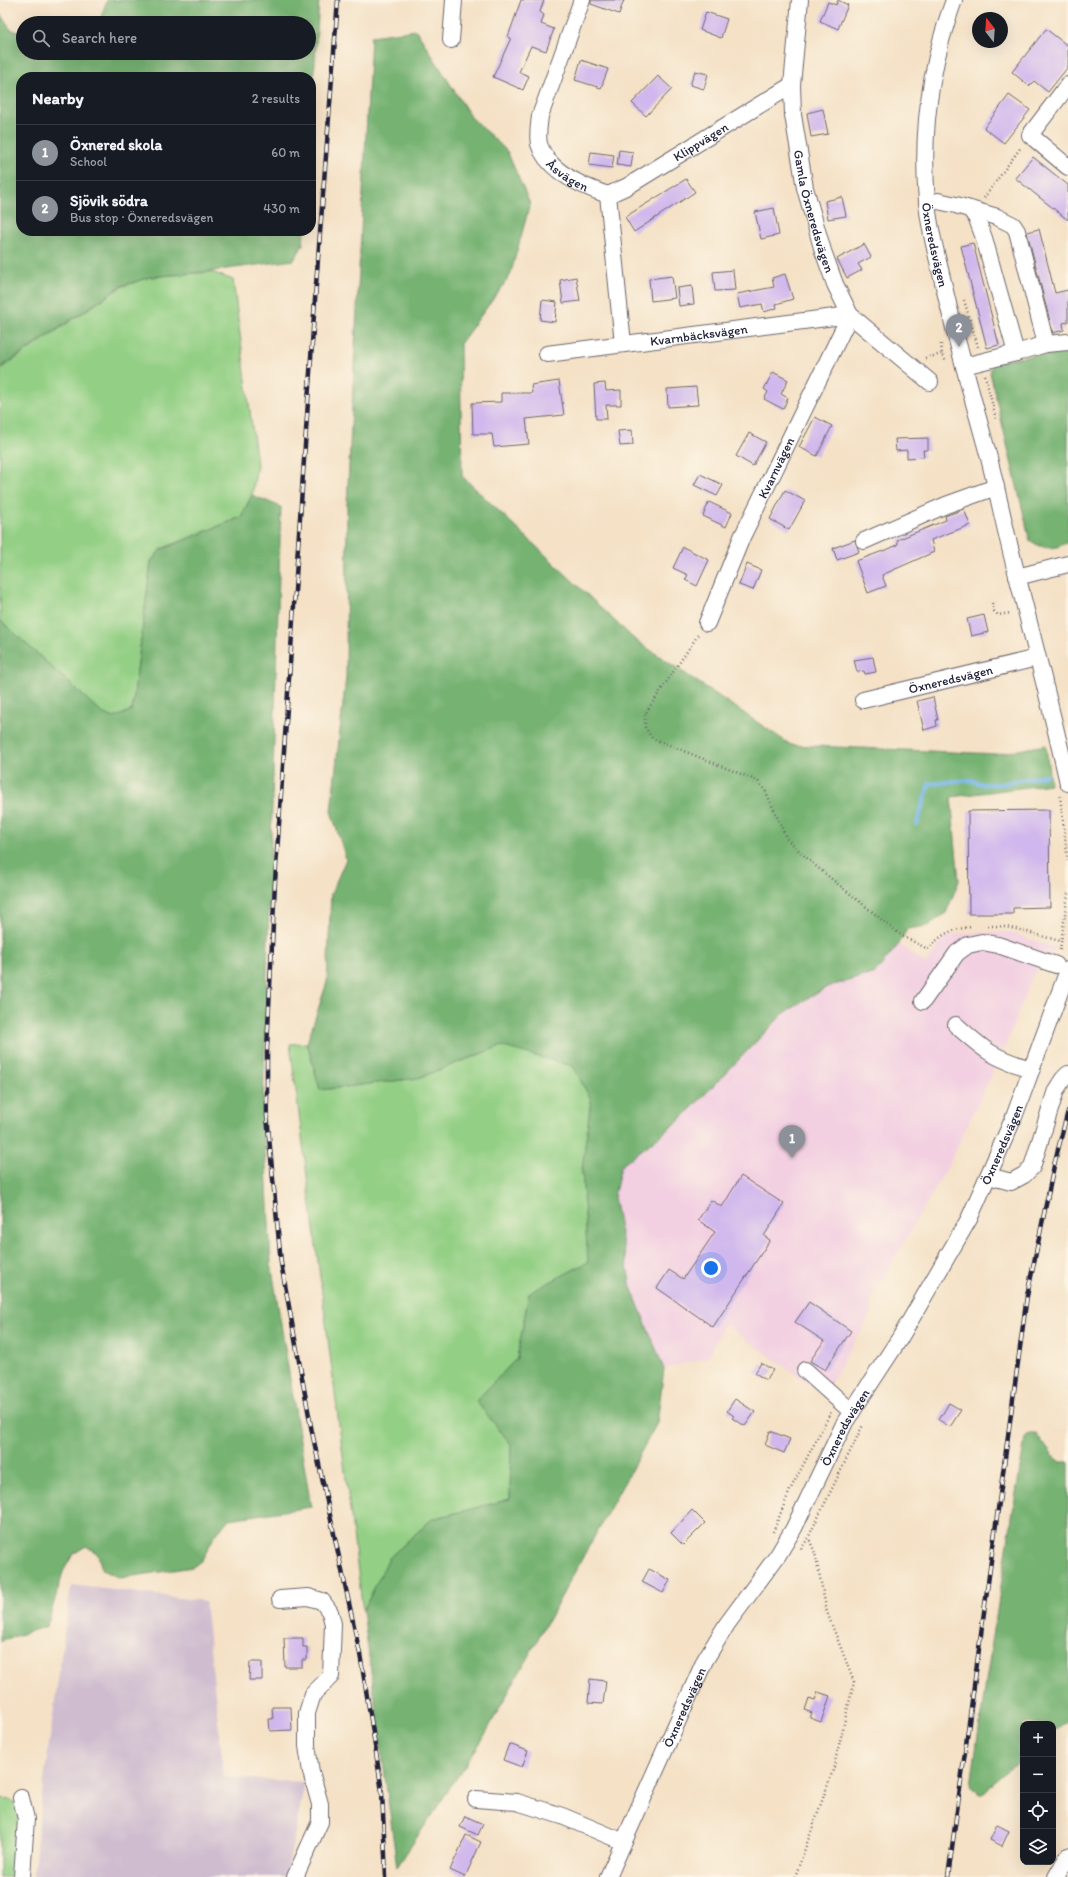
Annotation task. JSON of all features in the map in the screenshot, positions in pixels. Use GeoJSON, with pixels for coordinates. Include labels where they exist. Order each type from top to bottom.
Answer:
{"type":"FeatureCollection","features":[{"type":"Feature","properties":{"kind":"street"},"geometry":{"type":"LineString","coordinates":[[451,40],[454,0]]}},
{"type":"Feature","properties":{"kind":"street","name":"Åsvägen"},"geometry":{"type":"LineString","coordinates":[[582,0],[540,116],[538,136],[543,152],[558,169],[587,188],[608,195]]}},
{"type":"Feature","properties":{"kind":"street","name":"Gamla Öxneredsvägen"},"geometry":{"type":"LineString","coordinates":[[800,0],[792,85],[793,115],[799,158],[813,221],[835,284],[850,315],[930,382]]}},
{"type":"Feature","properties":{"kind":"street","name":"Öxneredsvägen"},"geometry":{"type":"LineString","coordinates":[[954,0],[942,33],[927,112],[925,152],[927,204],[932,236],[996,487],[1037,658],[1053,716],[1068,783]]}},
{"type":"Feature","properties":{"kind":"street","name":"Klippvägen"},"geometry":{"type":"LineString","coordinates":[[608,195],[628,186],[792,85]]}},
{"type":"Feature","properties":{"kind":"street"},"geometry":{"type":"LineString","coordinates":[[1068,85],[1030,135],[1068,167]]}},
{"type":"Feature","properties":{"kind":"street"},"geometry":{"type":"LineString","coordinates":[[608,195],[623,344]]}},
{"type":"Feature","properties":{"kind":"street"},"geometry":{"type":"LineString","coordinates":[[927,204],[938,201],[974,210],[1006,221],[1017,231],[1046,344]]}},
{"type":"Feature","properties":{"kind":"street"},"geometry":{"type":"LineString","coordinates":[[974,210],[984,238],[1016,353]]}},
{"type":"Feature","properties":{"kind":"street","name":"Kvarnbäcksvägen"},"geometry":{"type":"LineString","coordinates":[[547,354],[850,315]]}},
{"type":"Feature","properties":{"kind":"street","name":"Kvarnvägen"},"geometry":{"type":"LineString","coordinates":[[707,623],[742,537],[850,315]]}},
{"type":"Feature","properties":{"kind":"street"},"geometry":{"type":"LineString","coordinates":[[964,366],[1046,344],[1068,342]]}},
{"type":"Feature","properties":{"kind":"street"},"geometry":{"type":"LineString","coordinates":[[864,541],[946,505],[996,487]]}},
{"type":"Feature","properties":{"kind":"street"},"geometry":{"type":"LineString","coordinates":[[1017,577],[1068,564]]}},
{"type":"Feature","properties":{"kind":"street","name":"Öxneredsvägen"},"geometry":{"type":"LineString","coordinates":[[863,700],[1037,658]]}},
{"type":"Feature","properties":{"kind":"street"},"geometry":{"type":"LineString","coordinates":[[923,1001],[957,953],[968,945],[982,942],[998,945],[1062,968]]}},
{"type":"Feature","properties":{"kind":"street","name":"Öxneredsvägen"},"geometry":{"type":"LineString","coordinates":[[608,1877],[705,1660],[727,1624],[778,1555],[794,1528],[835,1441],[846,1407],[883,1365],[937,1277],[969,1219],[989,1176],[1032,1068],[1062,968]]}},
{"type":"Feature","properties":{"kind":"street"},"geometry":{"type":"LineString","coordinates":[[956,1025],[981,1048],[1004,1060],[1032,1068]]}},
{"type":"Feature","properties":{"kind":"street"},"geometry":{"type":"LineString","coordinates":[[989,1176],[1011,1182],[1024,1175],[1032,1167],[1056,1090],[1068,1074]]}},
{"type":"Feature","properties":{"kind":"street"},"geometry":{"type":"LineString","coordinates":[[805,1370],[846,1407]]}},
{"type":"Feature","properties":{"kind":"street"},"geometry":{"type":"LineString","coordinates":[[280,1599],[308,1597],[322,1601],[330,1612],[333,1624],[330,1676],[313,1694],[307,1713],[306,1746],[311,1772],[320,1804],[320,1822],[295,1877]]}},
{"type":"Feature","properties":{"kind":"street"},"geometry":{"type":"LineString","coordinates":[[21,1798],[26,1819],[22,1877]]}},
{"type":"Feature","properties":{"kind":"street"},"geometry":{"type":"LineString","coordinates":[[476,1798],[517,1802],[562,1816],[624,1842]]}},
{"type":"Feature","properties":{"kind":"street"},"geometry":{"type":"LineString","coordinates":[[1056,1877],[1068,1856]]}},
{"type":"Feature","properties":{"kind":"path"},"geometry":{"type":"LineString","coordinates":[[974,210],[1030,135]]}},
{"type":"Feature","properties":{"kind":"path"},"geometry":{"type":"LineString","coordinates":[[992,603],[994,611],[998,615],[1015,612]]}},
{"type":"Feature","properties":{"kind":"path"},"geometry":{"type":"LineString","coordinates":[[707,623],[645,714],[645,727],[652,738],[758,780],[766,792],[787,839],[812,863],[902,936],[928,950],[941,935],[975,927]]}},
{"type":"Feature","properties":{"kind":"path"},"geometry":{"type":"LineString","coordinates":[[1062,968],[1061,941],[1068,892]]}},
{"type":"Feature","properties":{"kind":"path"},"geometry":{"type":"LineString","coordinates":[[981,927],[994,926],[1016,928],[1036,936],[1061,941]]}},
{"type":"Feature","properties":{"kind":"path"},"geometry":{"type":"LineString","coordinates":[[772,1533],[790,1490],[832,1410],[846,1407]]}},
{"type":"Feature","properties":{"kind":"path"},"geometry":{"type":"LineString","coordinates":[[795,1877],[833,1770],[854,1682],[826,1612],[815,1553],[810,1542],[807,1540]]}},
{"type":"Feature","properties":{"kind":"shaded area"},"geometry":{"type":"Polygon","coordinates":[[[1009,932],[1056,948],[1032,977],[1006,1044],[947,1168],[871,1299],[872,1312],[824,1394],[724,1324],[708,1357],[664,1369],[645,1345],[631,1287],[614,1197],[621,1166],[680,1120],[783,1014],[827,987],[875,973],[899,944],[926,964],[944,937],[963,933],[1009,932]]]}},
{"type":"Feature","properties":{"kind":"shaded area"},"geometry":{"type":"Polygon","coordinates":[[[71,1585],[205,1601],[224,1777],[305,1782],[286,1877],[33,1877],[41,1802],[71,1585]]]}},
{"type":"Feature","properties":{"kind":"green space"},"geometry":{"type":"Polygon","coordinates":[[[107,0],[319,0],[316,46],[316,16],[101,16],[107,0]]]}},
{"type":"Feature","properties":{"kind":"green space"},"geometry":{"type":"Polygon","coordinates":[[[0,14],[10,29],[16,31],[16,60],[315,60],[314,72],[16,72],[16,236],[304,236],[303,245],[294,260],[212,271],[150,277],[121,286],[0,368],[0,14]]]}},
{"type":"Feature","properties":{"kind":"green space"},"geometry":{"type":"Polygon","coordinates":[[[416,30],[471,117],[507,151],[530,204],[510,276],[460,344],[462,476],[634,639],[791,745],[997,754],[1046,745],[1050,784],[951,797],[959,881],[946,913],[927,926],[907,929],[899,944],[875,973],[827,987],[783,1014],[680,1120],[621,1166],[614,1197],[631,1287],[664,1369],[657,1423],[482,1740],[397,1867],[363,1611],[389,1558],[432,1519],[510,1499],[511,1444],[476,1401],[517,1358],[529,1293],[588,1262],[582,1170],[591,1100],[573,1066],[500,1046],[418,1078],[320,1090],[307,1043],[327,982],[331,894],[346,859],[331,811],[346,677],[347,504],[371,36],[416,30]]]}},
{"type":"Feature","properties":{"kind":"green space"},"geometry":{"type":"Polygon","coordinates":[[[212,272],[233,280],[257,465],[252,495],[241,517],[161,549],[151,561],[132,710],[114,718],[102,713],[0,620],[0,369],[121,287],[150,277],[212,272]]]}},
{"type":"Feature","properties":{"kind":"green space"},"geometry":{"type":"Polygon","coordinates":[[[1068,350],[1068,542],[1057,547],[1049,548],[1040,546],[1030,541],[990,373],[992,364],[998,361],[1068,350]]]}},
{"type":"Feature","properties":{"kind":"green space"},"geometry":{"type":"Polygon","coordinates":[[[252,495],[281,507],[263,1107],[271,1263],[311,1507],[229,1519],[214,1537],[202,1560],[193,1567],[120,1578],[102,1570],[98,1554],[86,1546],[73,1554],[63,1572],[47,1626],[0,1641],[0,620],[102,713],[114,718],[132,710],[151,562],[161,550],[241,517],[252,495]]]}},
{"type":"Feature","properties":{"kind":"green space"},"geometry":{"type":"Polygon","coordinates":[[[307,1043],[320,1090],[418,1078],[501,1046],[573,1066],[591,1100],[582,1170],[588,1262],[529,1293],[517,1358],[476,1401],[511,1444],[510,1499],[432,1519],[389,1558],[363,1611],[290,1044],[307,1043]]]}},
{"type":"Feature","properties":{"kind":"green space"},"geometry":{"type":"Polygon","coordinates":[[[1029,1433],[1036,1433],[1052,1455],[1061,1462],[1068,1462],[1068,1720],[1056,1730],[1056,1721],[1020,1721],[1020,1760],[996,1780],[982,1796],[971,1785],[990,1655],[1025,1438],[1029,1433]]]}},
{"type":"Feature","properties":{"kind":"green space"},"geometry":{"type":"Polygon","coordinates":[[[0,1796],[14,1802],[21,1818],[17,1877],[0,1877],[0,1796]]]}},
{"type":"Feature","properties":{"kind":"building"},"geometry":{"type":"Polygon","coordinates":[[[521,0],[544,0],[540,12],[544,15],[541,24],[554,29],[546,51],[531,46],[519,72],[529,76],[523,90],[493,77],[511,38],[508,37],[521,0]]]}},
{"type":"Feature","properties":{"kind":"building"},"geometry":{"type":"Polygon","coordinates":[[[591,0],[624,0],[619,14],[591,4],[591,0]]]}},
{"type":"Feature","properties":{"kind":"building"},"geometry":{"type":"Polygon","coordinates":[[[838,0],[848,5],[838,29],[820,21],[828,2],[836,5],[838,0]]]}},
{"type":"Feature","properties":{"kind":"building"},"geometry":{"type":"Polygon","coordinates":[[[706,12],[727,19],[721,38],[700,30],[706,12]]]}},
{"type":"Feature","properties":{"kind":"building"},"geometry":{"type":"Polygon","coordinates":[[[1046,29],[1068,46],[1068,67],[1048,92],[1034,81],[1029,86],[1012,72],[1046,29]]]}},
{"type":"Feature","properties":{"kind":"building"},"geometry":{"type":"Polygon","coordinates":[[[581,60],[608,69],[601,88],[575,80],[581,60]]]}},
{"type":"Feature","properties":{"kind":"building"},"geometry":{"type":"Polygon","coordinates":[[[695,71],[708,74],[704,89],[690,85],[695,71]]]}},
{"type":"Feature","properties":{"kind":"building"},"geometry":{"type":"Polygon","coordinates":[[[658,76],[672,89],[646,116],[632,103],[658,76]]]}},
{"type":"Feature","properties":{"kind":"building"},"geometry":{"type":"Polygon","coordinates":[[[1009,95],[1030,110],[1004,143],[984,128],[1009,95]]]}},
{"type":"Feature","properties":{"kind":"building"},"geometry":{"type":"Polygon","coordinates":[[[823,109],[828,134],[811,137],[807,113],[823,109]]]}},
{"type":"Feature","properties":{"kind":"building"},"geometry":{"type":"Polygon","coordinates":[[[619,150],[633,152],[631,167],[617,165],[619,150]]]}},
{"type":"Feature","properties":{"kind":"building"},"geometry":{"type":"Polygon","coordinates":[[[591,152],[614,155],[612,168],[589,165],[591,152]]]}},
{"type":"Feature","properties":{"kind":"building"},"geometry":{"type":"Polygon","coordinates":[[[1033,157],[1068,185],[1068,220],[1015,178],[1033,157]]]}},
{"type":"Feature","properties":{"kind":"building"},"geometry":{"type":"Polygon","coordinates":[[[686,179],[695,192],[634,232],[625,217],[686,179]]]}},
{"type":"Feature","properties":{"kind":"building"},"geometry":{"type":"Polygon","coordinates":[[[842,197],[846,216],[828,219],[825,201],[842,197]]]}},
{"type":"Feature","properties":{"kind":"building"},"geometry":{"type":"Polygon","coordinates":[[[774,208],[779,235],[761,239],[755,212],[774,208]]]}},
{"type":"Feature","properties":{"kind":"building"},"geometry":{"type":"Polygon","coordinates":[[[1039,229],[1055,293],[1068,290],[1068,322],[1063,323],[1064,330],[1053,333],[1027,232],[1039,229]]]}},
{"type":"Feature","properties":{"kind":"building"},"geometry":{"type":"Polygon","coordinates":[[[973,243],[999,345],[987,348],[961,246],[973,243]]]}},
{"type":"Feature","properties":{"kind":"building"},"geometry":{"type":"Polygon","coordinates":[[[864,244],[871,257],[858,264],[862,270],[847,278],[837,259],[864,244]]]}},
{"type":"Feature","properties":{"kind":"building"},"geometry":{"type":"Polygon","coordinates":[[[733,270],[735,290],[715,291],[713,272],[733,270]]]}},
{"type":"Feature","properties":{"kind":"building"},"geometry":{"type":"Polygon","coordinates":[[[785,274],[793,299],[776,304],[777,308],[764,312],[762,304],[740,308],[737,294],[774,287],[772,278],[785,274]]]}},
{"type":"Feature","properties":{"kind":"building"},"geometry":{"type":"Polygon","coordinates":[[[672,276],[675,298],[651,301],[649,279],[672,276]]]}},
{"type":"Feature","properties":{"kind":"building"},"geometry":{"type":"Polygon","coordinates":[[[576,277],[580,301],[563,303],[560,280],[576,277]]]}},
{"type":"Feature","properties":{"kind":"building"},"geometry":{"type":"Polygon","coordinates":[[[692,286],[694,304],[679,306],[677,288],[692,286]]]}},
{"type":"Feature","properties":{"kind":"building"},"geometry":{"type":"Polygon","coordinates":[[[542,300],[557,302],[555,322],[540,320],[542,300]]]}},
{"type":"Feature","properties":{"kind":"building"},"geometry":{"type":"Polygon","coordinates":[[[773,372],[788,380],[781,394],[788,398],[783,409],[764,399],[768,392],[764,389],[773,372]]]}},
{"type":"Feature","properties":{"kind":"building"},"geometry":{"type":"Polygon","coordinates":[[[559,381],[564,415],[526,419],[529,444],[494,447],[492,434],[473,434],[472,403],[501,402],[501,393],[532,393],[531,385],[559,381]]]}},
{"type":"Feature","properties":{"kind":"building"},"geometry":{"type":"Polygon","coordinates":[[[605,383],[606,391],[621,390],[621,405],[606,405],[607,419],[596,419],[594,384],[605,383]]]}},
{"type":"Feature","properties":{"kind":"building"},"geometry":{"type":"Polygon","coordinates":[[[696,387],[698,405],[668,407],[667,389],[696,387]]]}},
{"type":"Feature","properties":{"kind":"building"},"geometry":{"type":"Polygon","coordinates":[[[815,417],[832,426],[817,456],[799,447],[815,417]]]}},
{"type":"Feature","properties":{"kind":"building"},"geometry":{"type":"Polygon","coordinates":[[[632,430],[633,445],[620,446],[618,431],[632,430]]]}},
{"type":"Feature","properties":{"kind":"building"},"geometry":{"type":"Polygon","coordinates":[[[749,433],[766,442],[753,466],[736,456],[749,433]]]}},
{"type":"Feature","properties":{"kind":"building"},"geometry":{"type":"Polygon","coordinates":[[[928,438],[928,450],[923,450],[924,457],[907,458],[907,450],[896,451],[895,439],[928,438]]]}},
{"type":"Feature","properties":{"kind":"building"},"geometry":{"type":"Polygon","coordinates":[[[700,474],[723,485],[717,496],[694,485],[700,474]]]}},
{"type":"Feature","properties":{"kind":"building"},"geometry":{"type":"Polygon","coordinates":[[[785,490],[805,501],[789,530],[770,519],[785,490]]]}},
{"type":"Feature","properties":{"kind":"building"},"geometry":{"type":"Polygon","coordinates":[[[709,502],[732,513],[726,527],[703,516],[709,502]]]}},
{"type":"Feature","properties":{"kind":"building"},"geometry":{"type":"Polygon","coordinates":[[[964,509],[970,525],[931,540],[934,552],[882,575],[886,586],[868,593],[856,561],[891,548],[898,544],[897,540],[946,520],[945,516],[964,509]]]}},
{"type":"Feature","properties":{"kind":"building"},"geometry":{"type":"Polygon","coordinates":[[[855,540],[859,552],[837,560],[833,548],[855,540]]]}},
{"type":"Feature","properties":{"kind":"building"},"geometry":{"type":"Polygon","coordinates":[[[683,547],[709,560],[697,586],[685,580],[688,575],[673,568],[683,547]]]}},
{"type":"Feature","properties":{"kind":"building"},"geometry":{"type":"Polygon","coordinates":[[[747,564],[761,570],[753,590],[739,585],[747,564]]]}},
{"type":"Feature","properties":{"kind":"building"},"geometry":{"type":"Polygon","coordinates":[[[984,615],[988,632],[971,636],[967,619],[984,615]]]}},
{"type":"Feature","properties":{"kind":"building"},"geometry":{"type":"Polygon","coordinates":[[[873,657],[876,672],[865,674],[864,671],[857,672],[854,660],[873,657]]]}},
{"type":"Feature","properties":{"kind":"building"},"geometry":{"type":"Polygon","coordinates":[[[933,697],[938,720],[936,720],[937,726],[924,730],[917,701],[933,697]]]}},
{"type":"Feature","properties":{"kind":"building"},"geometry":{"type":"Polygon","coordinates":[[[1049,810],[1050,907],[1013,908],[1013,914],[969,914],[968,811],[1049,810]]]}},
{"type":"Feature","properties":{"kind":"building"},"geometry":{"type":"Polygon","coordinates":[[[741,1176],[784,1204],[764,1236],[770,1240],[713,1327],[657,1288],[669,1270],[683,1279],[715,1232],[698,1220],[711,1200],[722,1207],[741,1176]]]}},
{"type":"Feature","properties":{"kind":"building"},"geometry":{"type":"Polygon","coordinates":[[[809,1302],[851,1331],[825,1370],[810,1361],[824,1341],[795,1322],[809,1302]]]}},
{"type":"Feature","properties":{"kind":"building"},"geometry":{"type":"Polygon","coordinates":[[[761,1363],[773,1370],[766,1380],[755,1373],[761,1363]]]}},
{"type":"Feature","properties":{"kind":"building"},"geometry":{"type":"Polygon","coordinates":[[[735,1399],[755,1412],[745,1426],[732,1418],[734,1416],[727,1411],[735,1399]]]}},
{"type":"Feature","properties":{"kind":"building"},"geometry":{"type":"Polygon","coordinates":[[[949,1403],[961,1410],[950,1427],[939,1420],[949,1403]]]}},
{"type":"Feature","properties":{"kind":"building"},"geometry":{"type":"Polygon","coordinates":[[[770,1431],[790,1439],[784,1453],[765,1445],[770,1431]]]}},
{"type":"Feature","properties":{"kind":"building"},"geometry":{"type":"Polygon","coordinates":[[[692,1510],[705,1523],[683,1545],[671,1533],[692,1510]]]}},
{"type":"Feature","properties":{"kind":"building"},"geometry":{"type":"Polygon","coordinates":[[[649,1569],[670,1580],[663,1593],[642,1582],[649,1569]]]}},
{"type":"Feature","properties":{"kind":"building"},"geometry":{"type":"Polygon","coordinates":[[[284,1638],[303,1638],[303,1647],[307,1647],[307,1660],[302,1660],[302,1667],[285,1667],[284,1638]]]}},
{"type":"Feature","properties":{"kind":"building"},"geometry":{"type":"Polygon","coordinates":[[[250,1662],[262,1662],[262,1680],[249,1680],[250,1662]]]}},
{"type":"Feature","properties":{"kind":"building"},"geometry":{"type":"Polygon","coordinates":[[[590,1679],[606,1681],[603,1704],[588,1703],[590,1679]]]}},
{"type":"Feature","properties":{"kind":"building"},"geometry":{"type":"Polygon","coordinates":[[[818,1692],[830,1696],[821,1722],[810,1718],[812,1713],[805,1710],[809,1698],[815,1700],[818,1692]]]}},
{"type":"Feature","properties":{"kind":"building"},"geometry":{"type":"Polygon","coordinates":[[[272,1707],[291,1707],[292,1730],[270,1731],[269,1719],[273,1719],[272,1707]]]}},
{"type":"Feature","properties":{"kind":"building"},"geometry":{"type":"Polygon","coordinates":[[[509,1744],[528,1751],[522,1767],[503,1760],[509,1744]]]}},
{"type":"Feature","properties":{"kind":"building"},"geometry":{"type":"Polygon","coordinates":[[[465,1816],[483,1824],[478,1835],[460,1827],[465,1816]]]}},
{"type":"Feature","properties":{"kind":"building"},"geometry":{"type":"Polygon","coordinates":[[[997,1825],[1009,1831],[1002,1846],[990,1840],[997,1825]]]}},
{"type":"Feature","properties":{"kind":"building"},"geometry":{"type":"Polygon","coordinates":[[[466,1835],[481,1842],[465,1877],[450,1870],[466,1835]]]}},
{"type":"Feature","properties":{"kind":"waterway"},"geometry":{"type":"LineString","coordinates":[[917,824],[929,784],[970,780],[982,784],[1000,784],[1046,775]]}},
{"type":"Feature","properties":{"kind":"railway"},"geometry":{"type":"LineString","coordinates":[[338,0],[316,285],[275,882],[267,1049],[267,1116],[281,1263],[312,1432],[360,1654],[372,1726],[382,1792],[386,1877]]}},
{"type":"Feature","properties":{"kind":"railway"},"geometry":{"type":"LineString","coordinates":[[948,1877],[1027,1296],[1055,1161],[1068,1111]]}},
{"type":"Feature","properties":{"kind":"place","name":"Sjövik södra"},"geometry":{"type":"Point","coordinates":[959,347]}},
{"type":"Feature","properties":{"kind":"place","name":"Öxnered skola"},"geometry":{"type":"Point","coordinates":[792,1158]}}]}
